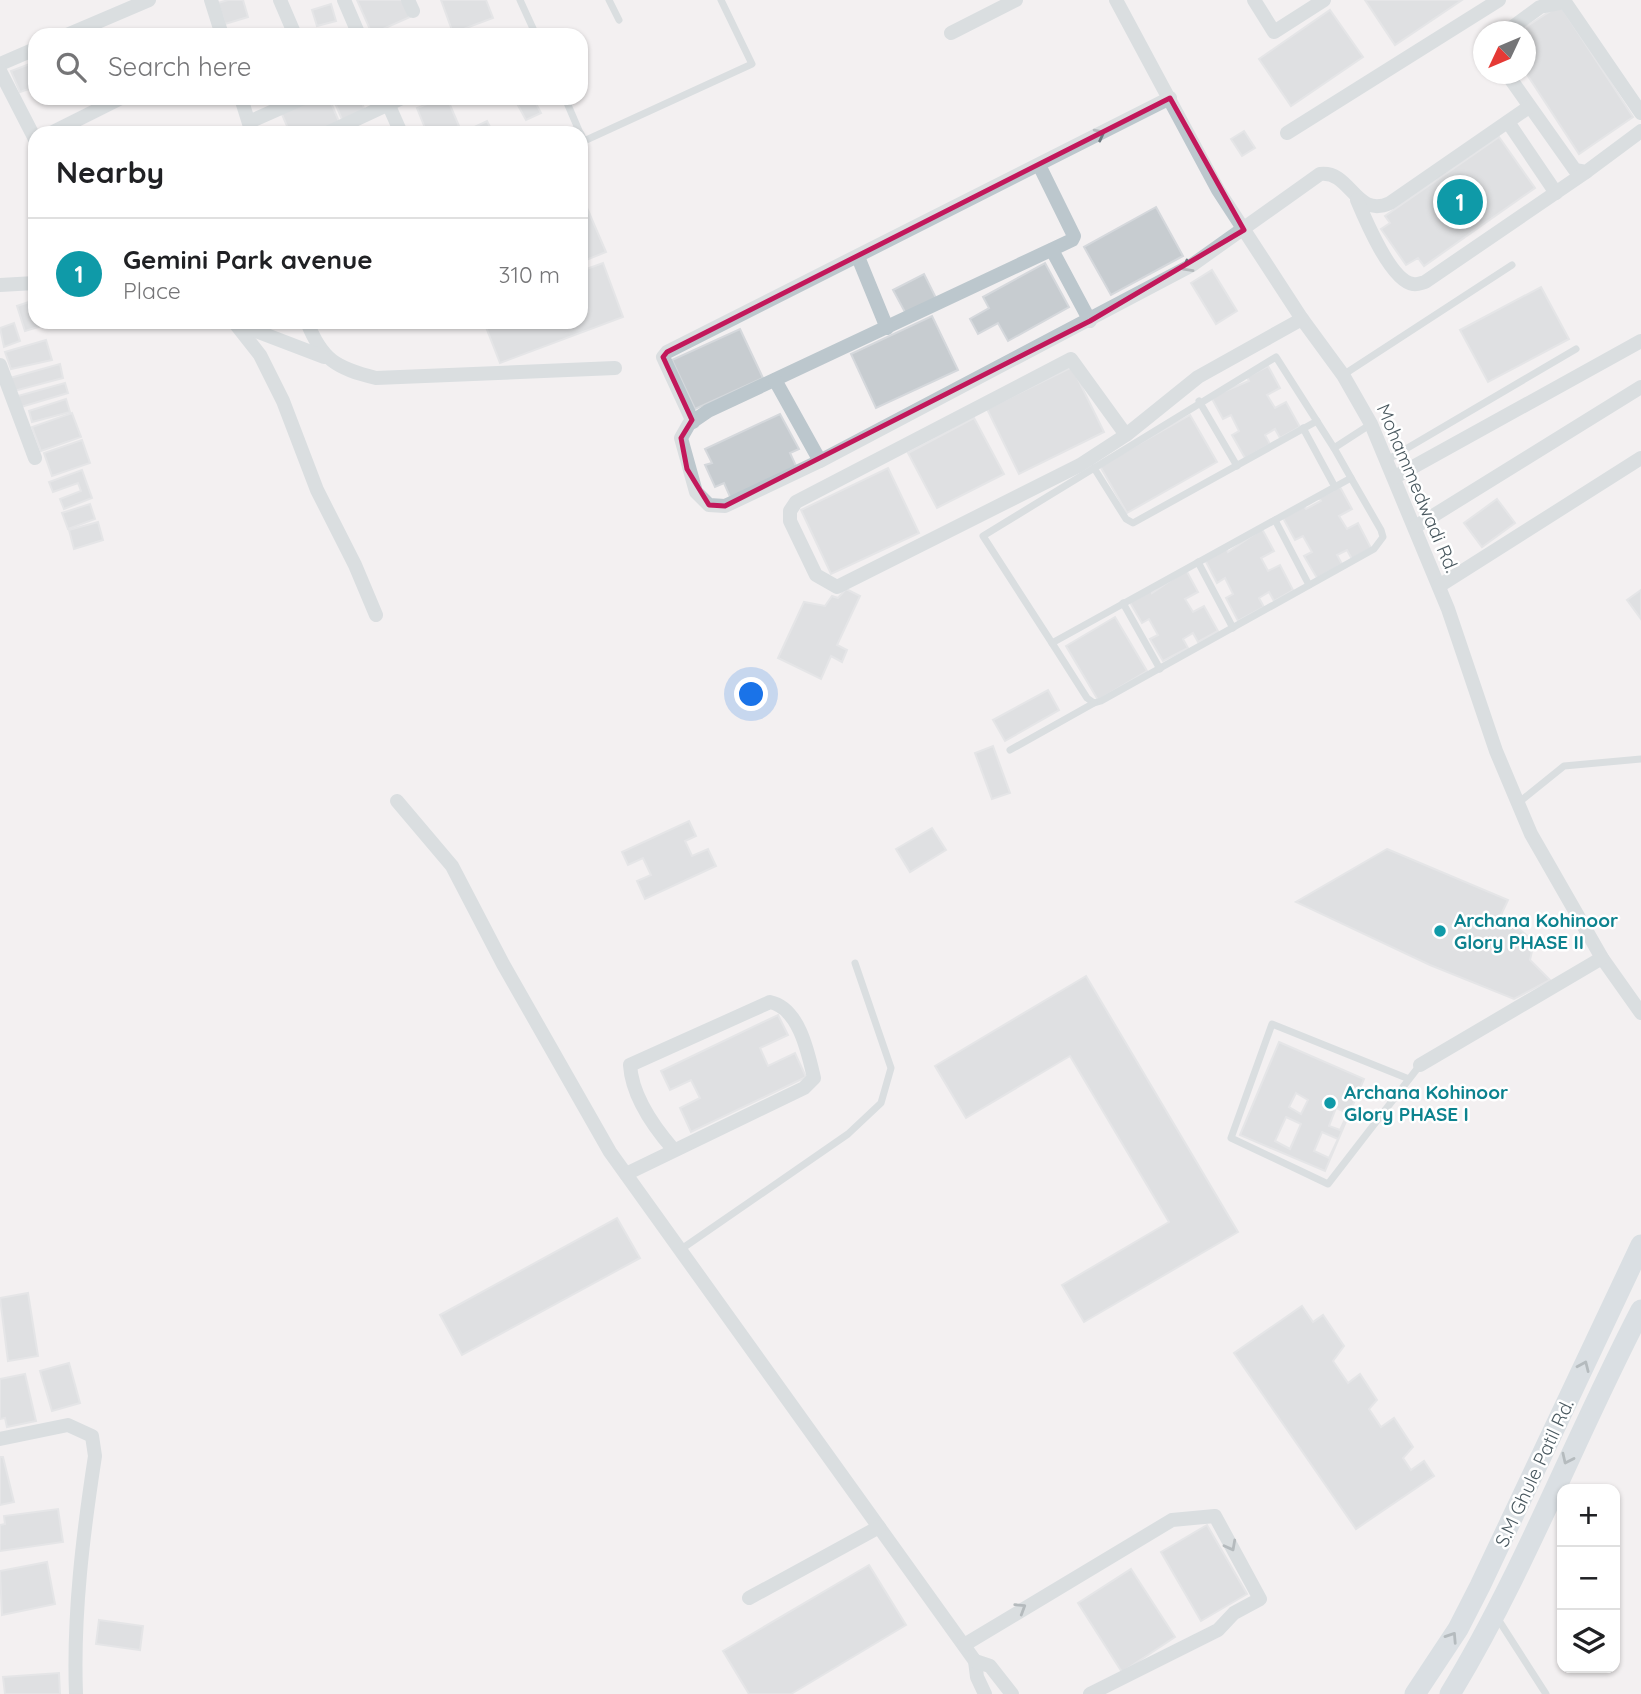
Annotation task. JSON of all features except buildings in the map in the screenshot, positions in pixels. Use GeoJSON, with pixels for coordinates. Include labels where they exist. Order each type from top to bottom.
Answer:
{"type":"FeatureCollection","features":[{"type":"Feature","properties":{"kind":"street"},"geometry":{"type":"LineString","coordinates":[[83,28],[149,0]]}},
{"type":"Feature","properties":{"kind":"street"},"geometry":{"type":"LineString","coordinates":[[211,0],[220,28]]}},
{"type":"Feature","properties":{"kind":"street"},"geometry":{"type":"LineString","coordinates":[[280,0],[292,28]]}},
{"type":"Feature","properties":{"kind":"street"},"geometry":{"type":"LineString","coordinates":[[344,0],[356,28]]}},
{"type":"Feature","properties":{"kind":"street"},"geometry":{"type":"LineString","coordinates":[[951,33],[1016,0]]}},
{"type":"Feature","properties":{"kind":"street","name":"Mohammedwadi Rd."},"geometry":{"type":"LineString","coordinates":[[1116,0],[1218,190],[1301,319],[1343,374],[1371,424],[1439,586],[1496,751],[1531,834],[1602,958],[1641,1013]]}},
{"type":"Feature","properties":{"kind":"street"},"geometry":{"type":"LineString","coordinates":[[1254,0],[1274,32],[1324,0]]}},
{"type":"Feature","properties":{"kind":"street"},"geometry":{"type":"LineString","coordinates":[[1287,133],[1499,0]]}},
{"type":"Feature","properties":{"kind":"street"},"geometry":{"type":"LineString","coordinates":[[1520,21],[1540,6],[1565,2],[1641,113]]}},
{"type":"Feature","properties":{"kind":"street"},"geometry":{"type":"LineString","coordinates":[[0,64],[28,52]]}},
{"type":"Feature","properties":{"kind":"street"},"geometry":{"type":"LineString","coordinates":[[0,71],[28,126]]}},
{"type":"Feature","properties":{"kind":"street"},"geometry":{"type":"LineString","coordinates":[[1514,84],[1575,170],[1586,172]]}},
{"type":"Feature","properties":{"kind":"street"},"geometry":{"type":"LineString","coordinates":[[693,422],[663,357],[667,352],[1170,98]]}},
{"type":"Feature","properties":{"kind":"street"},"geometry":{"type":"LineString","coordinates":[[65,126],[107,105]]}},
{"type":"Feature","properties":{"kind":"street"},"geometry":{"type":"LineString","coordinates":[[243,105],[249,126]]}},
{"type":"Feature","properties":{"kind":"street"},"geometry":{"type":"LineString","coordinates":[[255,126],[291,105]]}},
{"type":"Feature","properties":{"kind":"street"},"geometry":{"type":"LineString","coordinates":[[341,126],[382,105]]}},
{"type":"Feature","properties":{"kind":"street"},"geometry":{"type":"LineString","coordinates":[[393,105],[399,126]]}},
{"type":"Feature","properties":{"kind":"street"},"geometry":{"type":"LineString","coordinates":[[1357,200],[1373,206],[1391,204],[1529,107]]}},
{"type":"Feature","properties":{"kind":"street"},"geometry":{"type":"LineString","coordinates":[[1508,122],[1556,193]]}},
{"type":"Feature","properties":{"kind":"street"},"geometry":{"type":"LineString","coordinates":[[1039,165],[1074,236],[1052,250],[708,411],[693,422],[681,438],[687,469],[696,492],[709,505],[725,506],[820,461],[1192,265],[1320,174],[1331,172],[1340,177],[1357,200],[1371,233],[1392,266],[1400,277],[1413,284],[1424,282],[1556,193],[1641,131]]}},
{"type":"Feature","properties":{"kind":"street"},"geometry":{"type":"LineString","coordinates":[[1052,250],[1090,321]]}},
{"type":"Feature","properties":{"kind":"street"},"geometry":{"type":"LineString","coordinates":[[858,257],[887,328]]}},
{"type":"Feature","properties":{"kind":"street"},"geometry":{"type":"LineString","coordinates":[[0,285],[28,283]]}},
{"type":"Feature","properties":{"kind":"street"},"geometry":{"type":"LineString","coordinates":[[1126,435],[1071,359],[796,502],[790,511],[790,521],[816,575],[837,587],[1080,465],[1126,435],[1198,377],[1301,319]]}},
{"type":"Feature","properties":{"kind":"street"},"geometry":{"type":"LineString","coordinates":[[240,329],[260,355],[283,401],[317,490],[355,565],[376,615]]}},
{"type":"Feature","properties":{"kind":"street"},"geometry":{"type":"LineString","coordinates":[[252,329],[328,359],[352,372],[376,378],[615,368]]}},
{"type":"Feature","properties":{"kind":"street"},"geometry":{"type":"LineString","coordinates":[[310,329],[317,347],[328,359]]}},
{"type":"Feature","properties":{"kind":"street"},"geometry":{"type":"LineString","coordinates":[[1395,477],[1641,341]]}},
{"type":"Feature","properties":{"kind":"street"},"geometry":{"type":"LineString","coordinates":[[0,365],[35,458]]}},
{"type":"Feature","properties":{"kind":"street"},"geometry":{"type":"LineString","coordinates":[[775,380],[820,461]]}},
{"type":"Feature","properties":{"kind":"street"},"geometry":{"type":"LineString","coordinates":[[1415,527],[1641,387]]}},
{"type":"Feature","properties":{"kind":"street"},"geometry":{"type":"LineString","coordinates":[[1439,586],[1641,458]]}},
{"type":"Feature","properties":{"kind":"street"},"geometry":{"type":"LineString","coordinates":[[397,801],[452,866],[503,964],[626,1174],[964,1644],[975,1661],[977,1677],[985,1694]]}},
{"type":"Feature","properties":{"kind":"street"},"geometry":{"type":"LineString","coordinates":[[1420,1065],[1602,958]]}},
{"type":"Feature","properties":{"kind":"street"},"geometry":{"type":"LineString","coordinates":[[626,1174],[804,1088],[814,1078],[808,1054],[789,1011],[780,1004],[770,1002],[630,1065],[631,1081],[658,1132],[673,1149]]}},
{"type":"Feature","properties":{"kind":"street","name":"S.M Ghule Patil Rd."},"geometry":{"type":"LineString","coordinates":[[1415,1694],[1458,1629],[1480,1586],[1641,1244]]}},
{"type":"Feature","properties":{"kind":"street","name":"S.M Ghule Patil Rd."},"geometry":{"type":"LineString","coordinates":[[1450,1694],[1495,1616],[1596,1396],[1641,1310]]}},
{"type":"Feature","properties":{"kind":"street"},"geometry":{"type":"LineString","coordinates":[[0,1439],[68,1425],[92,1436],[95,1456],[74,1655],[76,1694]]}},
{"type":"Feature","properties":{"kind":"street"},"geometry":{"type":"LineString","coordinates":[[964,1644],[1172,1520],[1215,1516],[1260,1599],[1234,1613],[1218,1630],[1090,1694]]}},
{"type":"Feature","properties":{"kind":"street"},"geometry":{"type":"LineString","coordinates":[[749,1598],[879,1527]]}},
{"type":"Feature","properties":{"kind":"street"},"geometry":{"type":"LineString","coordinates":[[975,1661],[990,1666],[1012,1694]]}},
{"type":"Feature","properties":{"kind":"lane"},"geometry":{"type":"LineString","coordinates":[[520,0],[533,28]]}},
{"type":"Feature","properties":{"kind":"lane"},"geometry":{"type":"LineString","coordinates":[[609,0],[619,20]]}},
{"type":"Feature","properties":{"kind":"lane"},"geometry":{"type":"LineString","coordinates":[[588,139],[752,64],[721,0]]}},
{"type":"Feature","properties":{"kind":"lane"},"geometry":{"type":"LineString","coordinates":[[568,105],[577,126]]}},
{"type":"Feature","properties":{"kind":"lane"},"geometry":{"type":"LineString","coordinates":[[1343,374],[1512,265]]}},
{"type":"Feature","properties":{"kind":"lane"},"geometry":{"type":"LineString","coordinates":[[1387,460],[1576,349]]}},
{"type":"Feature","properties":{"kind":"lane"},"geometry":{"type":"LineString","coordinates":[[1010,750],[1374,549],[1382,537],[1334,448],[1276,357],[1199,401],[983,536],[1087,698],[1094,703]]}},
{"type":"Feature","properties":{"kind":"lane"},"geometry":{"type":"LineString","coordinates":[[1199,401],[1237,466]]}},
{"type":"Feature","properties":{"kind":"lane"},"geometry":{"type":"LineString","coordinates":[[1094,468],[1126,519],[1133,523],[1317,421]]}},
{"type":"Feature","properties":{"kind":"lane"},"geometry":{"type":"LineString","coordinates":[[1334,448],[1371,424]]}},
{"type":"Feature","properties":{"kind":"lane"},"geometry":{"type":"LineString","coordinates":[[1303,428],[1335,487]]}},
{"type":"Feature","properties":{"kind":"lane"},"geometry":{"type":"LineString","coordinates":[[1052,643],[1351,478]]}},
{"type":"Feature","properties":{"kind":"lane"},"geometry":{"type":"LineString","coordinates":[[1275,520],[1309,585]]}},
{"type":"Feature","properties":{"kind":"lane"},"geometry":{"type":"LineString","coordinates":[[1198,562],[1233,628]]}},
{"type":"Feature","properties":{"kind":"lane"},"geometry":{"type":"LineString","coordinates":[[1123,603],[1160,669]]}},
{"type":"Feature","properties":{"kind":"lane"},"geometry":{"type":"LineString","coordinates":[[1518,803],[1564,766],[1641,759]]}},
{"type":"Feature","properties":{"kind":"lane"},"geometry":{"type":"LineString","coordinates":[[680,1250],[848,1134],[881,1103],[891,1068],[855,963]]}},
{"type":"Feature","properties":{"kind":"lane"},"geometry":{"type":"LineString","coordinates":[[1409,1079],[1272,1024],[1231,1138],[1328,1184],[1420,1065]]}},
{"type":"Feature","properties":{"kind":"lane"},"geometry":{"type":"LineString","coordinates":[[1495,1616],[1546,1694]]}},
{"type":"Feature","properties":{"kind":"highlighted area"},"geometry":{"type":"Polygon","coordinates":[[[1170,98],[1244,230],[1090,321],[725,506],[709,505],[687,469],[681,438],[692,420],[663,357],[667,352],[1170,98]]]}},
{"type":"Feature","properties":{"kind":"place","name":"Gemini Park avenue"},"geometry":{"type":"Point","coordinates":[1460,202]}},
{"type":"Feature","properties":{"kind":"place","name":"Archana Kohinoor Glory PHASE II"},"geometry":{"type":"Point","coordinates":[1440,931]}},
{"type":"Feature","properties":{"kind":"place","name":"Archana Kohinoor Glory PHASE I"},"geometry":{"type":"Point","coordinates":[1330,1103]}}]}
